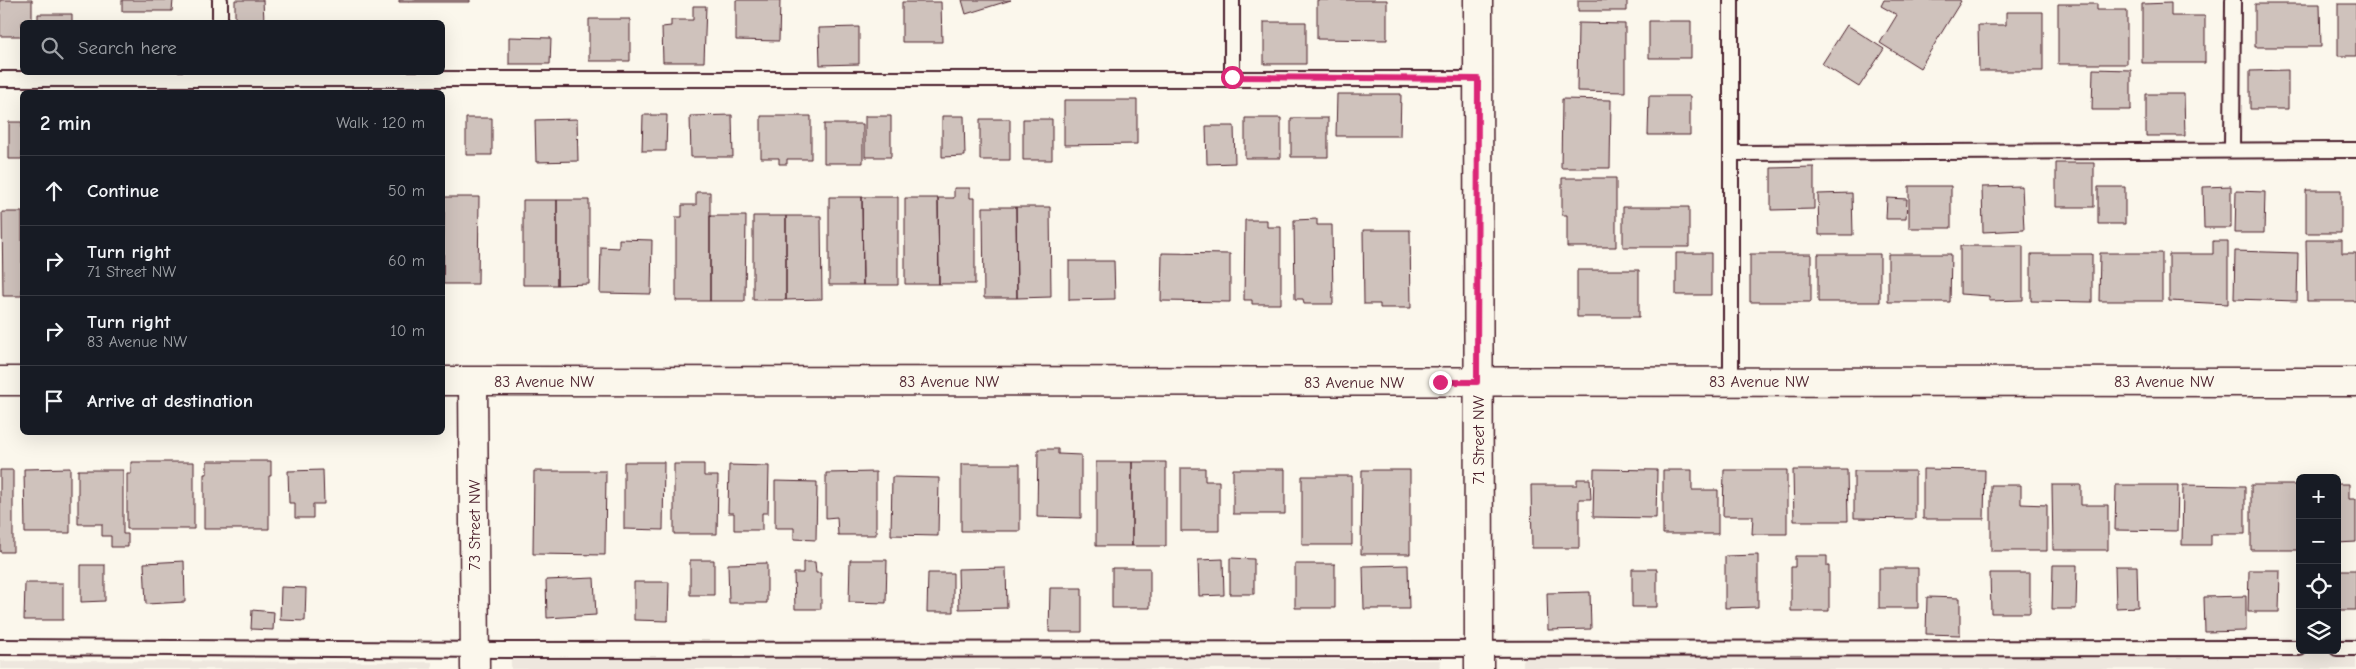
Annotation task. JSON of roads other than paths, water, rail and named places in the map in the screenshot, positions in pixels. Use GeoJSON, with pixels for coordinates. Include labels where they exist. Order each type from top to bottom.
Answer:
{"type":"FeatureCollection","features":[{"type":"Feature","properties":{"kind":"street","name":"71 Street NW"},"geometry":{"type":"LineString","coordinates":[[1478,0],[1477,382],[1479,659]]}},
{"type":"Feature","properties":{"kind":"street"},"geometry":{"type":"LineString","coordinates":[[0,381],[20,381]]}},
{"type":"Feature","properties":{"kind":"street","name":"83 Avenue NW"},"geometry":{"type":"LineString","coordinates":[[445,381],[2356,382]]}},
{"type":"Feature","properties":{"kind":"street","name":"73 Street NW"},"geometry":{"type":"LineString","coordinates":[[473,381],[475,659]]}},
{"type":"Feature","properties":{"kind":"lane"},"geometry":{"type":"LineString","coordinates":[[220,0],[220,20]]}},
{"type":"Feature","properties":{"kind":"lane"},"geometry":{"type":"LineString","coordinates":[[1232,0],[1232,77]]}},
{"type":"Feature","properties":{"kind":"lane"},"geometry":{"type":"LineString","coordinates":[[1731,0],[1731,381]]}},
{"type":"Feature","properties":{"kind":"lane"},"geometry":{"type":"LineString","coordinates":[[2232,150],[2233,0]]}},
{"type":"Feature","properties":{"kind":"lane"},"geometry":{"type":"LineString","coordinates":[[0,78],[220,75],[1478,79]]}},
{"type":"Feature","properties":{"kind":"lane"},"geometry":{"type":"LineString","coordinates":[[1731,153],[2356,150]]}},
{"type":"Feature","properties":{"kind":"lane"},"geometry":{"type":"LineString","coordinates":[[0,648],[475,659],[1479,659],[2296,648]]}},
{"type":"Feature","properties":{"kind":"lane"},"geometry":{"type":"LineString","coordinates":[[2341,648],[2356,648]]}}]}
